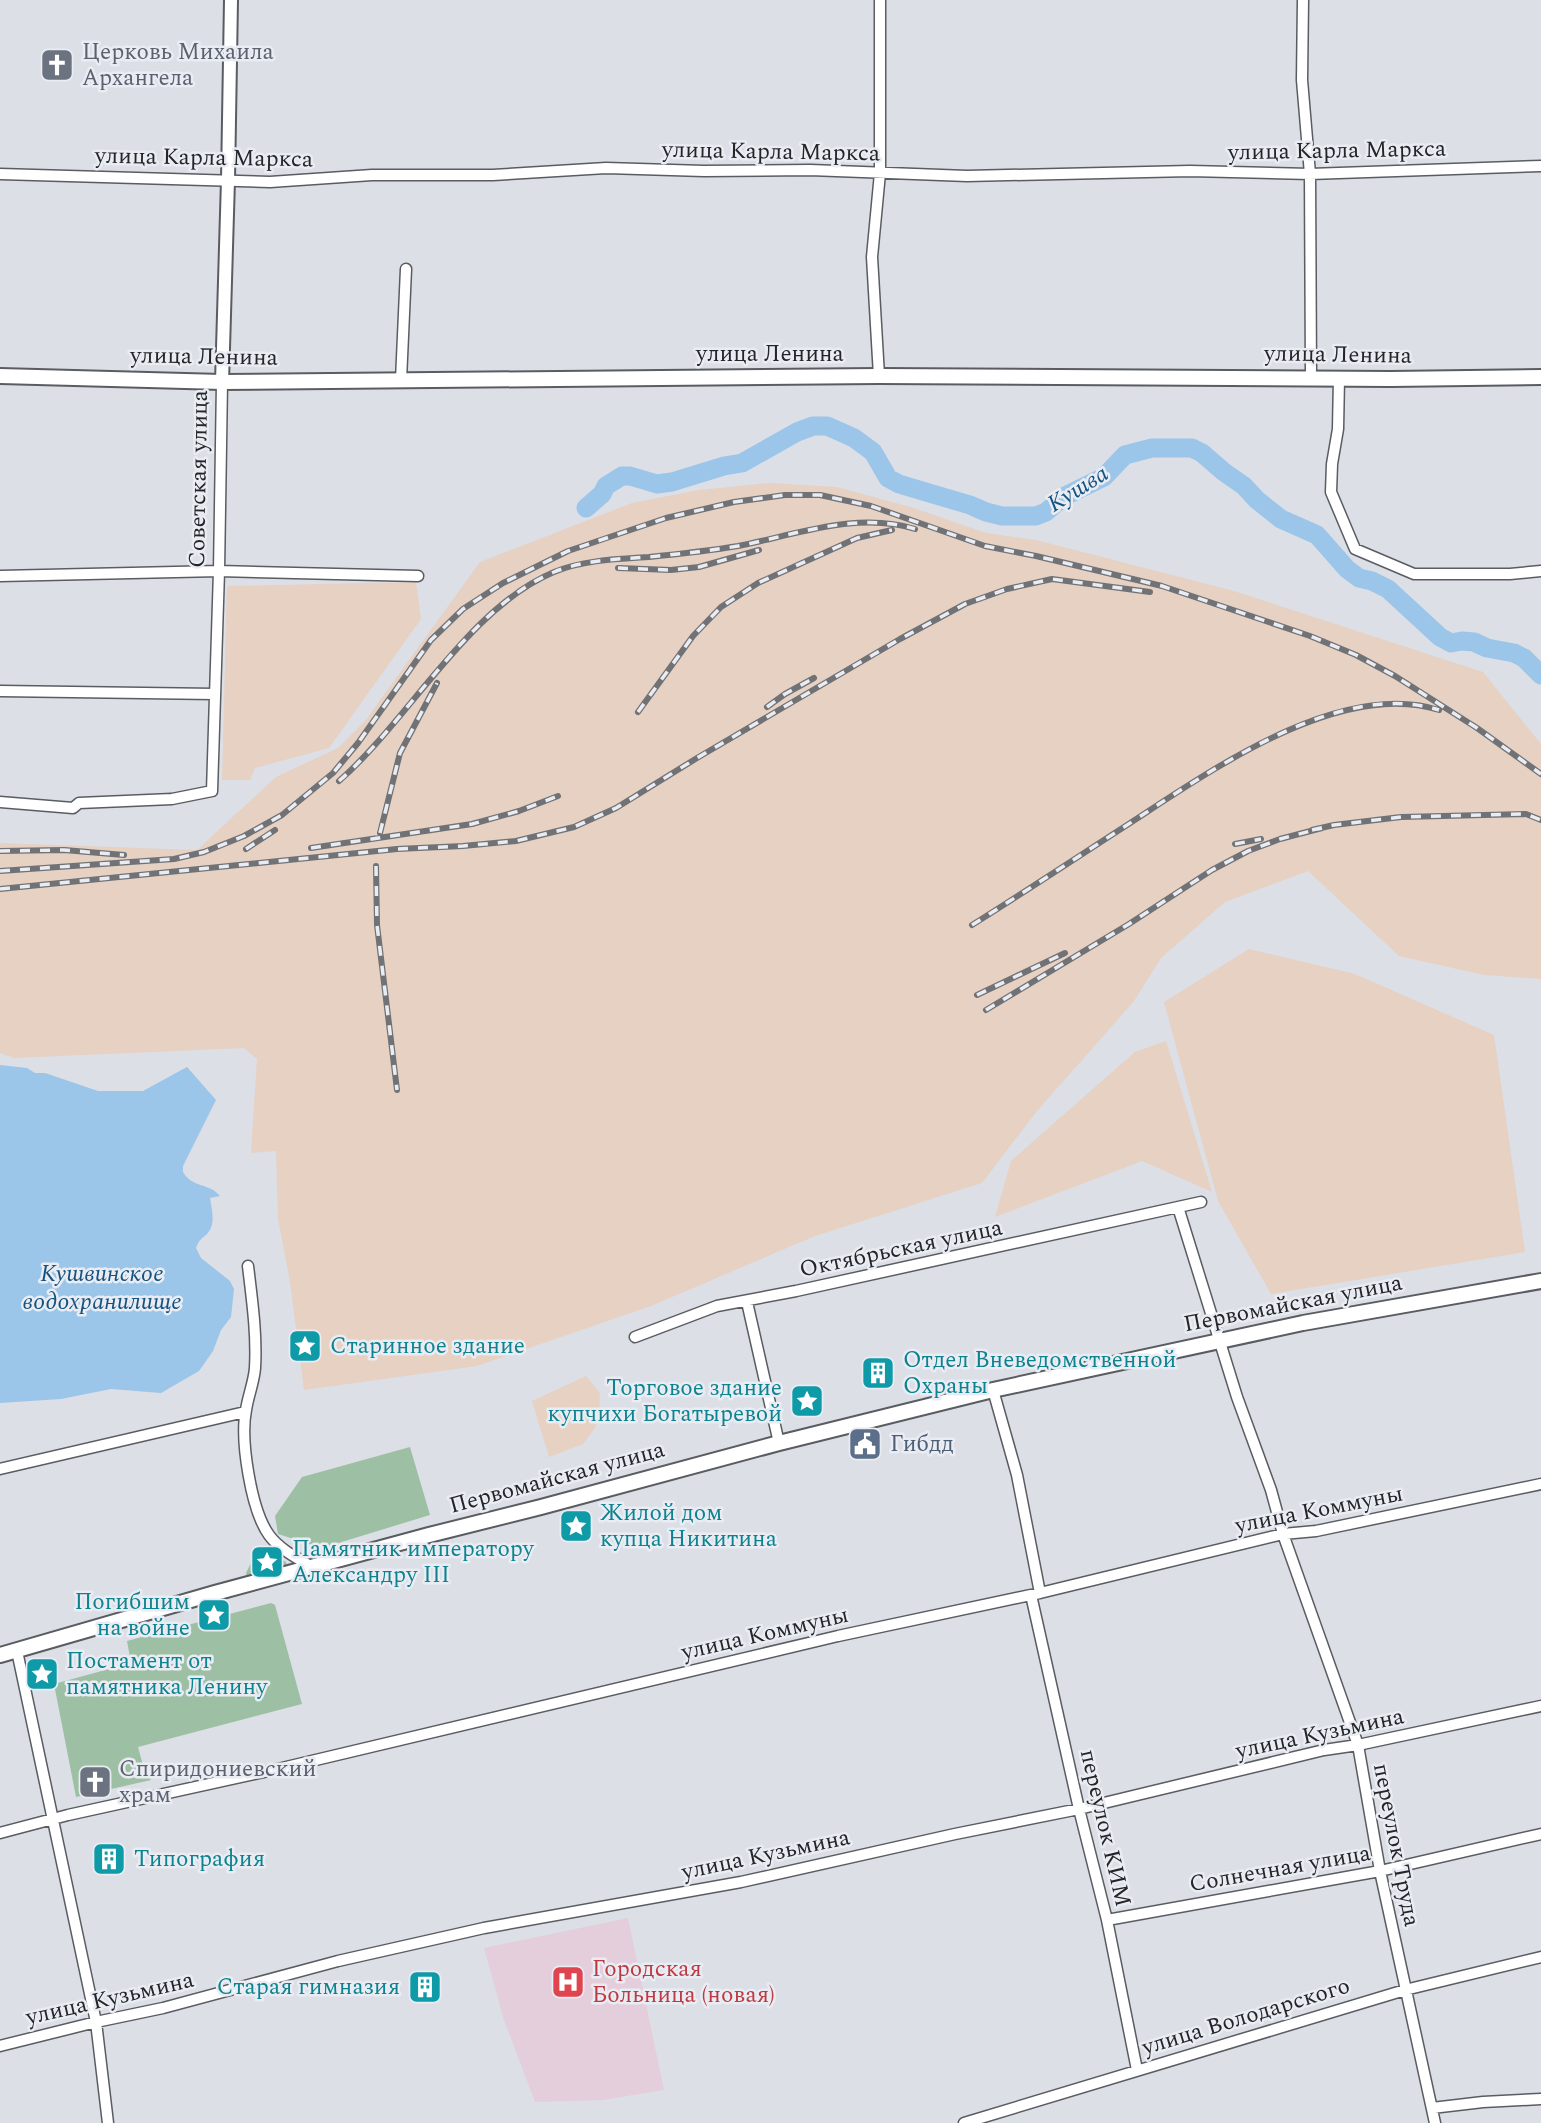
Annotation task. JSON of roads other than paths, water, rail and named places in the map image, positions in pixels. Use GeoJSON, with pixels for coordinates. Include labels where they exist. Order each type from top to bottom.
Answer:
{"type":"FeatureCollection","features":[{"type":"Feature","properties":{"kind":"main road","name":"улица Ленина"},"geometry":{"type":"LineString","coordinates":[[0,376],[222,382],[879,376],[1541,377]]}},
{"type":"Feature","properties":{"kind":"main road","name":"Первомайская улица"},"geometry":{"type":"LineString","coordinates":[[0,1655],[312,1567],[779,1443],[993,1390],[1303,1323],[1541,1281]]}},
{"type":"Feature","properties":{"kind":"street","name":"Советская улица"},"geometry":{"type":"LineString","coordinates":[[0,802],[73,808],[79,803],[172,799],[212,791],[231,0]]}},
{"type":"Feature","properties":{"kind":"street"},"geometry":{"type":"LineString","coordinates":[[879,376],[872,257],[880,173],[880,0]]}},
{"type":"Feature","properties":{"kind":"street"},"geometry":{"type":"LineString","coordinates":[[1303,0],[1302,80],[1310,174],[1311,378]]}},
{"type":"Feature","properties":{"kind":"street","name":"улица Карла Маркса"},"geometry":{"type":"LineString","coordinates":[[0,174],[270,181],[372,175],[493,175],[606,168],[810,170],[967,176],[1190,171],[1310,174],[1541,166]]}},
{"type":"Feature","properties":{"kind":"street"},"geometry":{"type":"LineString","coordinates":[[401,380],[406,269]]}},
{"type":"Feature","properties":{"kind":"street"},"geometry":{"type":"LineString","coordinates":[[1339,378],[1339,429],[1332,464],[1331,492],[1355,549],[1414,574],[1510,574],[1541,571]]}},
{"type":"Feature","properties":{"kind":"street"},"geometry":{"type":"LineString","coordinates":[[0,576],[219,571],[418,576]]}},
{"type":"Feature","properties":{"kind":"street"},"geometry":{"type":"LineString","coordinates":[[0,691],[215,694]]}},
{"type":"Feature","properties":{"kind":"street","name":"Октябрьская улица"},"geometry":{"type":"LineString","coordinates":[[635,1337],[717,1306],[747,1302],[1201,1202]]}},
{"type":"Feature","properties":{"kind":"street","name":"переулок Труда"},"geometry":{"type":"LineString","coordinates":[[1178,1207],[1237,1397],[1358,1745],[1380,1871],[1435,2123]]}},
{"type":"Feature","properties":{"kind":"street"},"geometry":{"type":"LineString","coordinates":[[248,1266],[253,1303],[255,1371],[245,1412],[245,1458],[262,1523],[279,1545],[312,1567]]}},
{"type":"Feature","properties":{"kind":"street"},"geometry":{"type":"LineString","coordinates":[[747,1302],[779,1443]]}},
{"type":"Feature","properties":{"kind":"street","name":"переулок КИМ"},"geometry":{"type":"LineString","coordinates":[[993,1390],[1017,1475],[1036,1594],[1079,1809],[1107,1920],[1137,2070]]}},
{"type":"Feature","properties":{"kind":"street"},"geometry":{"type":"LineString","coordinates":[[0,1469],[245,1412]]}},
{"type":"Feature","properties":{"kind":"street","name":"улица Коммуны"},"geometry":{"type":"LineString","coordinates":[[0,1833],[838,1636],[1036,1594],[1283,1534],[1316,1531],[1541,1484]]}},
{"type":"Feature","properties":{"kind":"street"},"geometry":{"type":"LineString","coordinates":[[16,1651],[96,2022],[108,2123]]}},
{"type":"Feature","properties":{"kind":"street","name":"улица Кузьмина"},"geometry":{"type":"LineString","coordinates":[[0,2046],[163,2008],[338,1961],[471,1931],[741,1882],[981,1828],[1079,1809],[1324,1750],[1541,1706]]}},
{"type":"Feature","properties":{"kind":"street","name":"Солнечная улица"},"geometry":{"type":"LineString","coordinates":[[1107,1920],[1380,1871],[1541,1834]]}},
{"type":"Feature","properties":{"kind":"street","name":"улица Володарского"},"geometry":{"type":"LineString","coordinates":[[964,2123],[1405,1990],[1541,1957]]}},
{"type":"Feature","properties":{"kind":"street"},"geometry":{"type":"LineString","coordinates":[[1432,2108],[1541,2099]]}},
{"type":"Feature","properties":{"kind":"water","name":"Кушвинское водохранилище"},"geometry":{"type":"Polygon","coordinates":[[[0,1065],[27,1068],[35,1073],[45,1073],[98,1091],[143,1091],[187,1067],[216,1100],[183,1166],[183,1172],[191,1181],[220,1196],[210,1198],[212,1226],[196,1248],[201,1258],[230,1281],[234,1289],[231,1317],[199,1371],[161,1393],[111,1389],[61,1399],[0,1403],[0,1065]]]}},
{"type":"Feature","properties":{"kind":"waterway","name":"Кушва"},"geometry":{"type":"LineString","coordinates":[[586,508],[602,494],[606,486],[622,476],[657,484],[672,482],[742,463],[813,426],[827,426],[854,438],[873,452],[888,478],[899,484],[1002,516],[1036,516],[1046,512],[1063,497],[1104,477],[1125,455],[1152,448],[1192,448],[1244,486],[1281,519],[1317,535],[1347,569],[1359,578],[1388,589],[1440,637],[1451,643],[1474,642],[1487,648],[1514,653],[1524,658],[1541,675]]}},
{"type":"Feature","properties":{"kind":"railway"},"geometry":{"type":"LineString","coordinates":[[0,871],[174,859],[204,852],[244,836],[282,815],[333,773],[358,743],[431,640],[463,609],[503,583],[568,551],[666,518],[734,502],[785,495],[820,495],[871,506],[985,546],[1162,586],[1310,636],[1356,655],[1395,676],[1477,728],[1541,774]]}},
{"type":"Feature","properties":{"kind":"railway"},"geometry":{"type":"LineString","coordinates":[[339,781],[365,756],[440,667],[494,611],[523,589],[554,572],[601,561],[738,546],[849,524],[893,524],[915,529]]}},
{"type":"Feature","properties":{"kind":"railway"},"geometry":{"type":"LineString","coordinates":[[638,712],[693,636],[721,607],[758,583],[857,538],[892,530]]}},
{"type":"Feature","properties":{"kind":"railway"},"geometry":{"type":"LineString","coordinates":[[618,568],[671,570],[699,567],[759,550]]}},
{"type":"Feature","properties":{"kind":"railway"},"geometry":{"type":"LineString","coordinates":[[0,889],[397,849],[516,841],[574,827],[616,808],[900,639],[965,604],[1007,589],[1052,579],[1150,592]]}},
{"type":"Feature","properties":{"kind":"railway"},"geometry":{"type":"LineString","coordinates":[[767,707],[814,678]]}},
{"type":"Feature","properties":{"kind":"railway"},"geometry":{"type":"LineString","coordinates":[[380,833],[400,753],[437,683]]}},
{"type":"Feature","properties":{"kind":"railway"},"geometry":{"type":"LineString","coordinates":[[972,925],[1194,782],[1274,737],[1317,719],[1359,707],[1400,704],[1439,710]]}},
{"type":"Feature","properties":{"kind":"railway"},"geometry":{"type":"LineString","coordinates":[[311,848],[472,824],[519,811],[558,796]]}},
{"type":"Feature","properties":{"kind":"railway"},"geometry":{"type":"LineString","coordinates":[[1312,830],[1401,817],[1526,814],[1541,820]]}},
{"type":"Feature","properties":{"kind":"railway"},"geometry":{"type":"LineString","coordinates":[[986,1010],[1129,924],[1212,870],[1248,851],[1322,828]]}},
{"type":"Feature","properties":{"kind":"railway"},"geometry":{"type":"LineString","coordinates":[[246,849],[275,830]]}},
{"type":"Feature","properties":{"kind":"railway"},"geometry":{"type":"LineString","coordinates":[[1235,844],[1261,839]]}},
{"type":"Feature","properties":{"kind":"railway"},"geometry":{"type":"LineString","coordinates":[[0,851],[64,850],[124,855]]}},
{"type":"Feature","properties":{"kind":"railway"},"geometry":{"type":"LineString","coordinates":[[376,866],[377,925],[397,1090]]}},
{"type":"Feature","properties":{"kind":"railway"},"geometry":{"type":"LineString","coordinates":[[977,995],[1065,953]]}},
{"type":"Feature","properties":{"kind":"place","name":"Церковь Михаила Архангела"},"geometry":{"type":"Point","coordinates":[57,65]}},
{"type":"Feature","properties":{"kind":"place","name":"Старинное здание"},"geometry":{"type":"Point","coordinates":[305,1346]}},
{"type":"Feature","properties":{"kind":"place","name":"Отдел Вневедомственной Охраны"},"geometry":{"type":"Point","coordinates":[878,1373]}},
{"type":"Feature","properties":{"kind":"place","name":"Торговое здание купчихи Богатыревой"},"geometry":{"type":"Point","coordinates":[807,1401]}},
{"type":"Feature","properties":{"kind":"place","name":"Гибдд"},"geometry":{"type":"Point","coordinates":[865,1444]}},
{"type":"Feature","properties":{"kind":"place","name":"Жилой дом купца Никитина"},"geometry":{"type":"Point","coordinates":[576,1526]}},
{"type":"Feature","properties":{"kind":"place","name":"Памятник императору Александру III"},"geometry":{"type":"Point","coordinates":[267,1562]}},
{"type":"Feature","properties":{"kind":"place","name":"Погибшим на войне"},"geometry":{"type":"Point","coordinates":[214,1615]}},
{"type":"Feature","properties":{"kind":"place","name":"Постамент от памятника Ленину"},"geometry":{"type":"Point","coordinates":[42,1674]}},
{"type":"Feature","properties":{"kind":"place","name":"Спиридониевский храм"},"geometry":{"type":"Point","coordinates":[95,1782]}},
{"type":"Feature","properties":{"kind":"place","name":"Типография"},"geometry":{"type":"Point","coordinates":[109,1859]}},
{"type":"Feature","properties":{"kind":"place","name":"Городская Больница (новая)"},"geometry":{"type":"Point","coordinates":[568,1982]}},
{"type":"Feature","properties":{"kind":"place","name":"Старая гимназия"},"geometry":{"type":"Point","coordinates":[425,1987]}}]}
